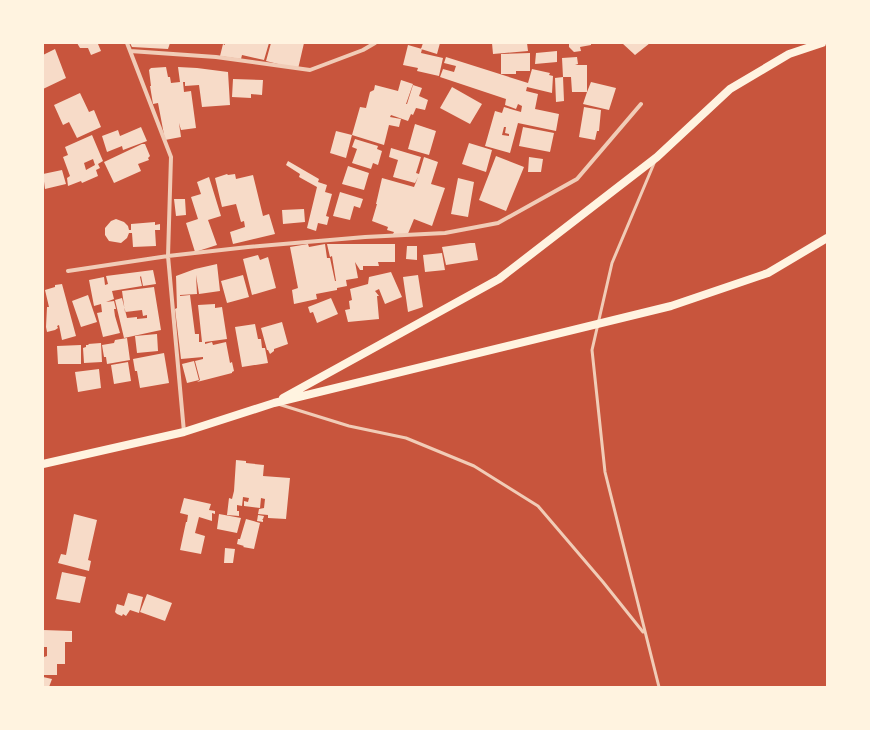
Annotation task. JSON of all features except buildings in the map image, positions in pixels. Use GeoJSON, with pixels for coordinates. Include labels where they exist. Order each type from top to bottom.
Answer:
{"type":"FeatureCollection","features":[{"type":"Feature","properties":{"kind":"main road"},"geometry":{"type":"LineString","coordinates":[[274,403],[499,280],[657,157],[730,89],[789,54],[822,43]]}},
{"type":"Feature","properties":{"kind":"main road"},"geometry":{"type":"LineString","coordinates":[[43,464],[184,432],[274,403],[671,306],[768,274],[827,238]]}},
{"type":"Feature","properties":{"kind":"street"},"geometry":{"type":"LineString","coordinates":[[127,43],[171,157],[168,256],[184,432]]}},
{"type":"Feature","properties":{"kind":"street"},"geometry":{"type":"LineString","coordinates":[[364,43],[364,50]]}},
{"type":"Feature","properties":{"kind":"street"},"geometry":{"type":"LineString","coordinates":[[130,51],[216,57],[310,70],[364,50],[375,43]]}},
{"type":"Feature","properties":{"kind":"street"},"geometry":{"type":"LineString","coordinates":[[68,270],[168,256],[365,236],[445,232],[498,223],[577,179],[641,104]]}},
{"type":"Feature","properties":{"kind":"lane"},"geometry":{"type":"LineString","coordinates":[[657,157],[612,263],[592,350],[605,472],[659,687]]}},
{"type":"Feature","properties":{"kind":"lane"},"geometry":{"type":"LineString","coordinates":[[274,403],[349,426],[406,438],[474,466],[538,506],[645,634]]}}]}
